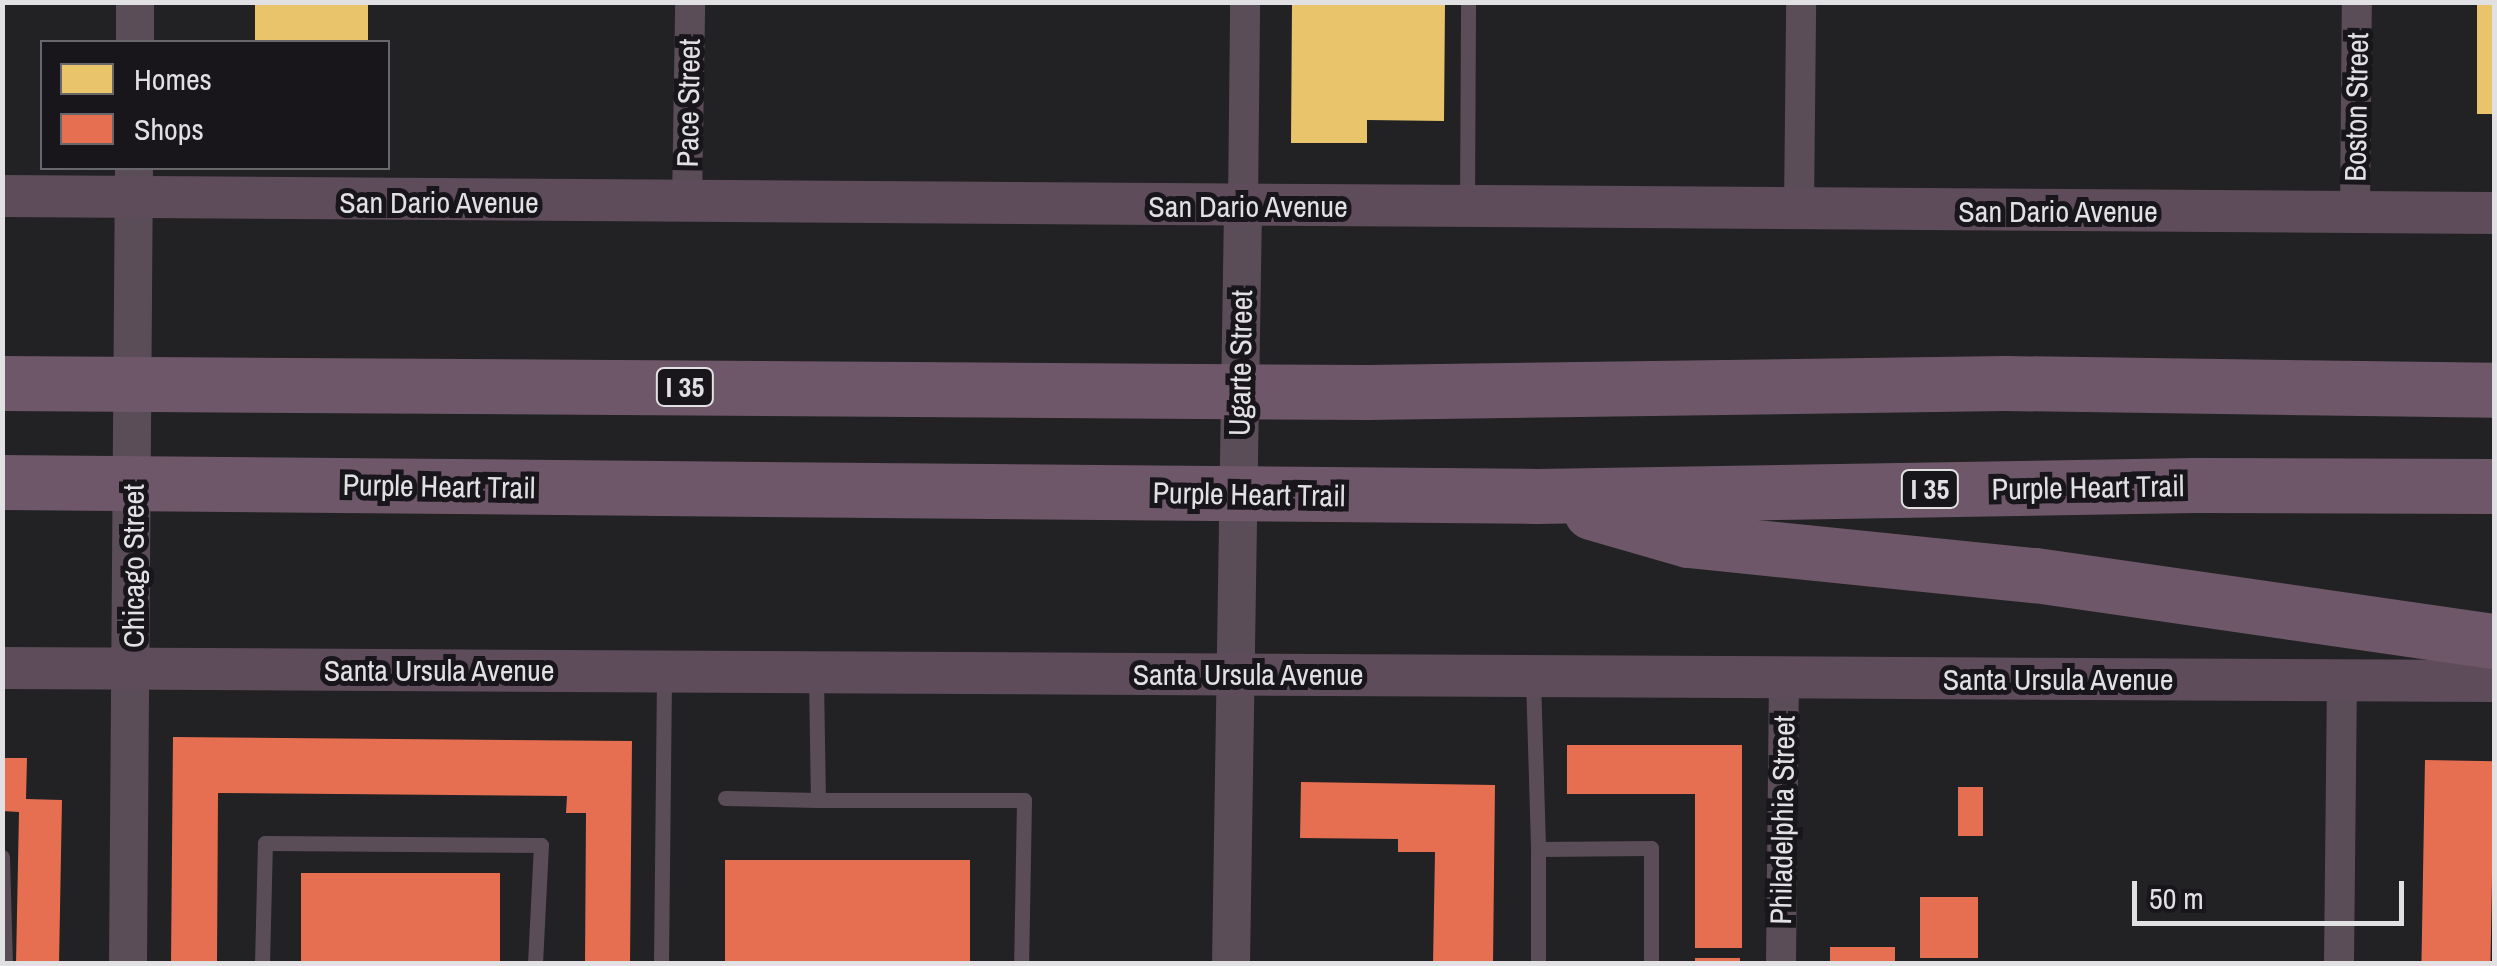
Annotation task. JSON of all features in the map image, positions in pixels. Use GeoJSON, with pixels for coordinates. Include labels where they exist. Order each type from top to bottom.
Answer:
{"type":"FeatureCollection","features":[{"type":"Feature","properties":{"kind":"highway"},"geometry":{"type":"LineString","coordinates":[[2005,382],[2494,350]]}},
{"type":"Feature","properties":{"kind":"highway","name":"I 35"},"geometry":{"type":"LineString","coordinates":[[2,383],[1367,392],[2005,382],[2494,390]]}},
{"type":"Feature","properties":{"kind":"highway","name":"Purple Heart Trail"},"geometry":{"type":"LineString","coordinates":[[2,482],[1536,496],[2194,484],[2494,486]]}},
{"type":"Feature","properties":{"kind":"highway"},"geometry":{"type":"LineString","coordinates":[[1536,496],[1688,540],[2035,575],[2494,642]]}},
{"type":"Feature","properties":{"kind":"main road","name":"San Dario Avenue"},"geometry":{"type":"LineString","coordinates":[[2,196],[134,184],[688,204],[1467,204],[2494,213]]}},
{"type":"Feature","properties":{"kind":"main road","name":"Santa Ursula Avenue"},"geometry":{"type":"LineString","coordinates":[[2,668],[2494,681]]}},
{"type":"Feature","properties":{"kind":"street"},"geometry":{"type":"LineString","coordinates":[[134,40],[135,2]]}},
{"type":"Feature","properties":{"kind":"street","name":"Pace Street"},"geometry":{"type":"LineString","coordinates":[[688,204],[690,2]]}},
{"type":"Feature","properties":{"kind":"street","name":"Ugarte Street"},"geometry":{"type":"LineString","coordinates":[[1230,964],[1245,2]]}},
{"type":"Feature","properties":{"kind":"street"},"geometry":{"type":"LineString","coordinates":[[1799,209],[1801,2]]}},
{"type":"Feature","properties":{"kind":"street","name":"Boston Street"},"geometry":{"type":"LineString","coordinates":[[2355,212],[2357,2]]}},
{"type":"Feature","properties":{"kind":"street","name":"Chicago Street"},"geometry":{"type":"LineString","coordinates":[[128,964],[134,184]]}},
{"type":"Feature","properties":{"kind":"street","name":"Philadelphia Street"},"geometry":{"type":"LineString","coordinates":[[1781,964],[1784,677]]}},
{"type":"Feature","properties":{"kind":"street"},"geometry":{"type":"LineString","coordinates":[[2339,964],[2342,680]]}},
{"type":"Feature","properties":{"kind":"lane"},"geometry":{"type":"LineString","coordinates":[[1467,204],[1468,2]]}},
{"type":"Feature","properties":{"kind":"lane"},"geometry":{"type":"LineString","coordinates":[[661,964],[664,671]]}},
{"type":"Feature","properties":{"kind":"lane"},"geometry":{"type":"LineString","coordinates":[[816,672],[818,800]]}},
{"type":"Feature","properties":{"kind":"lane"},"geometry":{"type":"LineString","coordinates":[[1533,676],[1538,964]]}},
{"type":"Feature","properties":{"kind":"lane"},"geometry":{"type":"LineString","coordinates":[[725,798],[1024,800],[1022,964]]}},
{"type":"Feature","properties":{"kind":"lane"},"geometry":{"type":"LineString","coordinates":[[262,964],[265,843],[541,845],[535,964]]}},
{"type":"Feature","properties":{"kind":"lane"},"geometry":{"type":"LineString","coordinates":[[1538,849],[1651,848],[1651,964]]}},
{"type":"Feature","properties":{"kind":"lane"},"geometry":{"type":"LineString","coordinates":[[2,857],[5,964]]}},
{"type":"Feature","properties":{"kind":"building: Homes"},"geometry":{"type":"Polygon","coordinates":[[[255,2],[368,2],[368,40],[255,40],[255,2]]]}},
{"type":"Feature","properties":{"kind":"building: Homes"},"geometry":{"type":"Polygon","coordinates":[[[1292,2],[1445,3],[1444,121],[1367,120],[1367,143],[1291,143],[1292,2]]]}},
{"type":"Feature","properties":{"kind":"building: Homes"},"geometry":{"type":"Polygon","coordinates":[[[2477,2],[2494,2],[2494,114],[2477,114],[2477,2]]]}},
{"type":"Feature","properties":{"kind":"building: Shops"},"geometry":{"type":"Polygon","coordinates":[[[173,737],[632,741],[630,964],[585,964],[586,813],[566,813],[567,796],[218,793],[217,964],[171,964],[173,737]]]}},
{"type":"Feature","properties":{"kind":"building: Shops"},"geometry":{"type":"Polygon","coordinates":[[[1567,745],[1742,745],[1742,948],[1695,948],[1695,794],[1567,794],[1567,745]]]}},
{"type":"Feature","properties":{"kind":"building: Shops"},"geometry":{"type":"Polygon","coordinates":[[[2,758],[27,758],[26,799],[62,800],[59,964],[16,964],[19,812],[2,811],[2,758]]]}},
{"type":"Feature","properties":{"kind":"building: Shops"},"geometry":{"type":"Polygon","coordinates":[[[2425,760],[2494,761],[2490,964],[2421,964],[2425,760]]]}},
{"type":"Feature","properties":{"kind":"building: Shops"},"geometry":{"type":"Polygon","coordinates":[[[1301,782],[1495,785],[1493,964],[1433,964],[1435,852],[1398,852],[1398,839],[1300,838],[1301,782]]]}},
{"type":"Feature","properties":{"kind":"building: Shops"},"geometry":{"type":"Polygon","coordinates":[[[1958,787],[1983,787],[1983,836],[1958,836],[1958,787]]]}},
{"type":"Feature","properties":{"kind":"building: Shops"},"geometry":{"type":"Polygon","coordinates":[[[725,860],[970,860],[970,964],[725,964],[725,860]]]}},
{"type":"Feature","properties":{"kind":"building: Shops"},"geometry":{"type":"Polygon","coordinates":[[[301,873],[500,873],[500,964],[301,964],[301,873]]]}},
{"type":"Feature","properties":{"kind":"building: Shops"},"geometry":{"type":"Polygon","coordinates":[[[1920,897],[1978,897],[1978,958],[1920,958],[1920,897]]]}},
{"type":"Feature","properties":{"kind":"building: Shops"},"geometry":{"type":"Polygon","coordinates":[[[1830,947],[1895,947],[1895,962],[1830,962],[1830,947]]]}},
{"type":"Feature","properties":{"kind":"building: Shops"},"geometry":{"type":"Polygon","coordinates":[[[1695,958],[1740,958],[1740,964],[1695,964],[1695,958]]]}}]}
